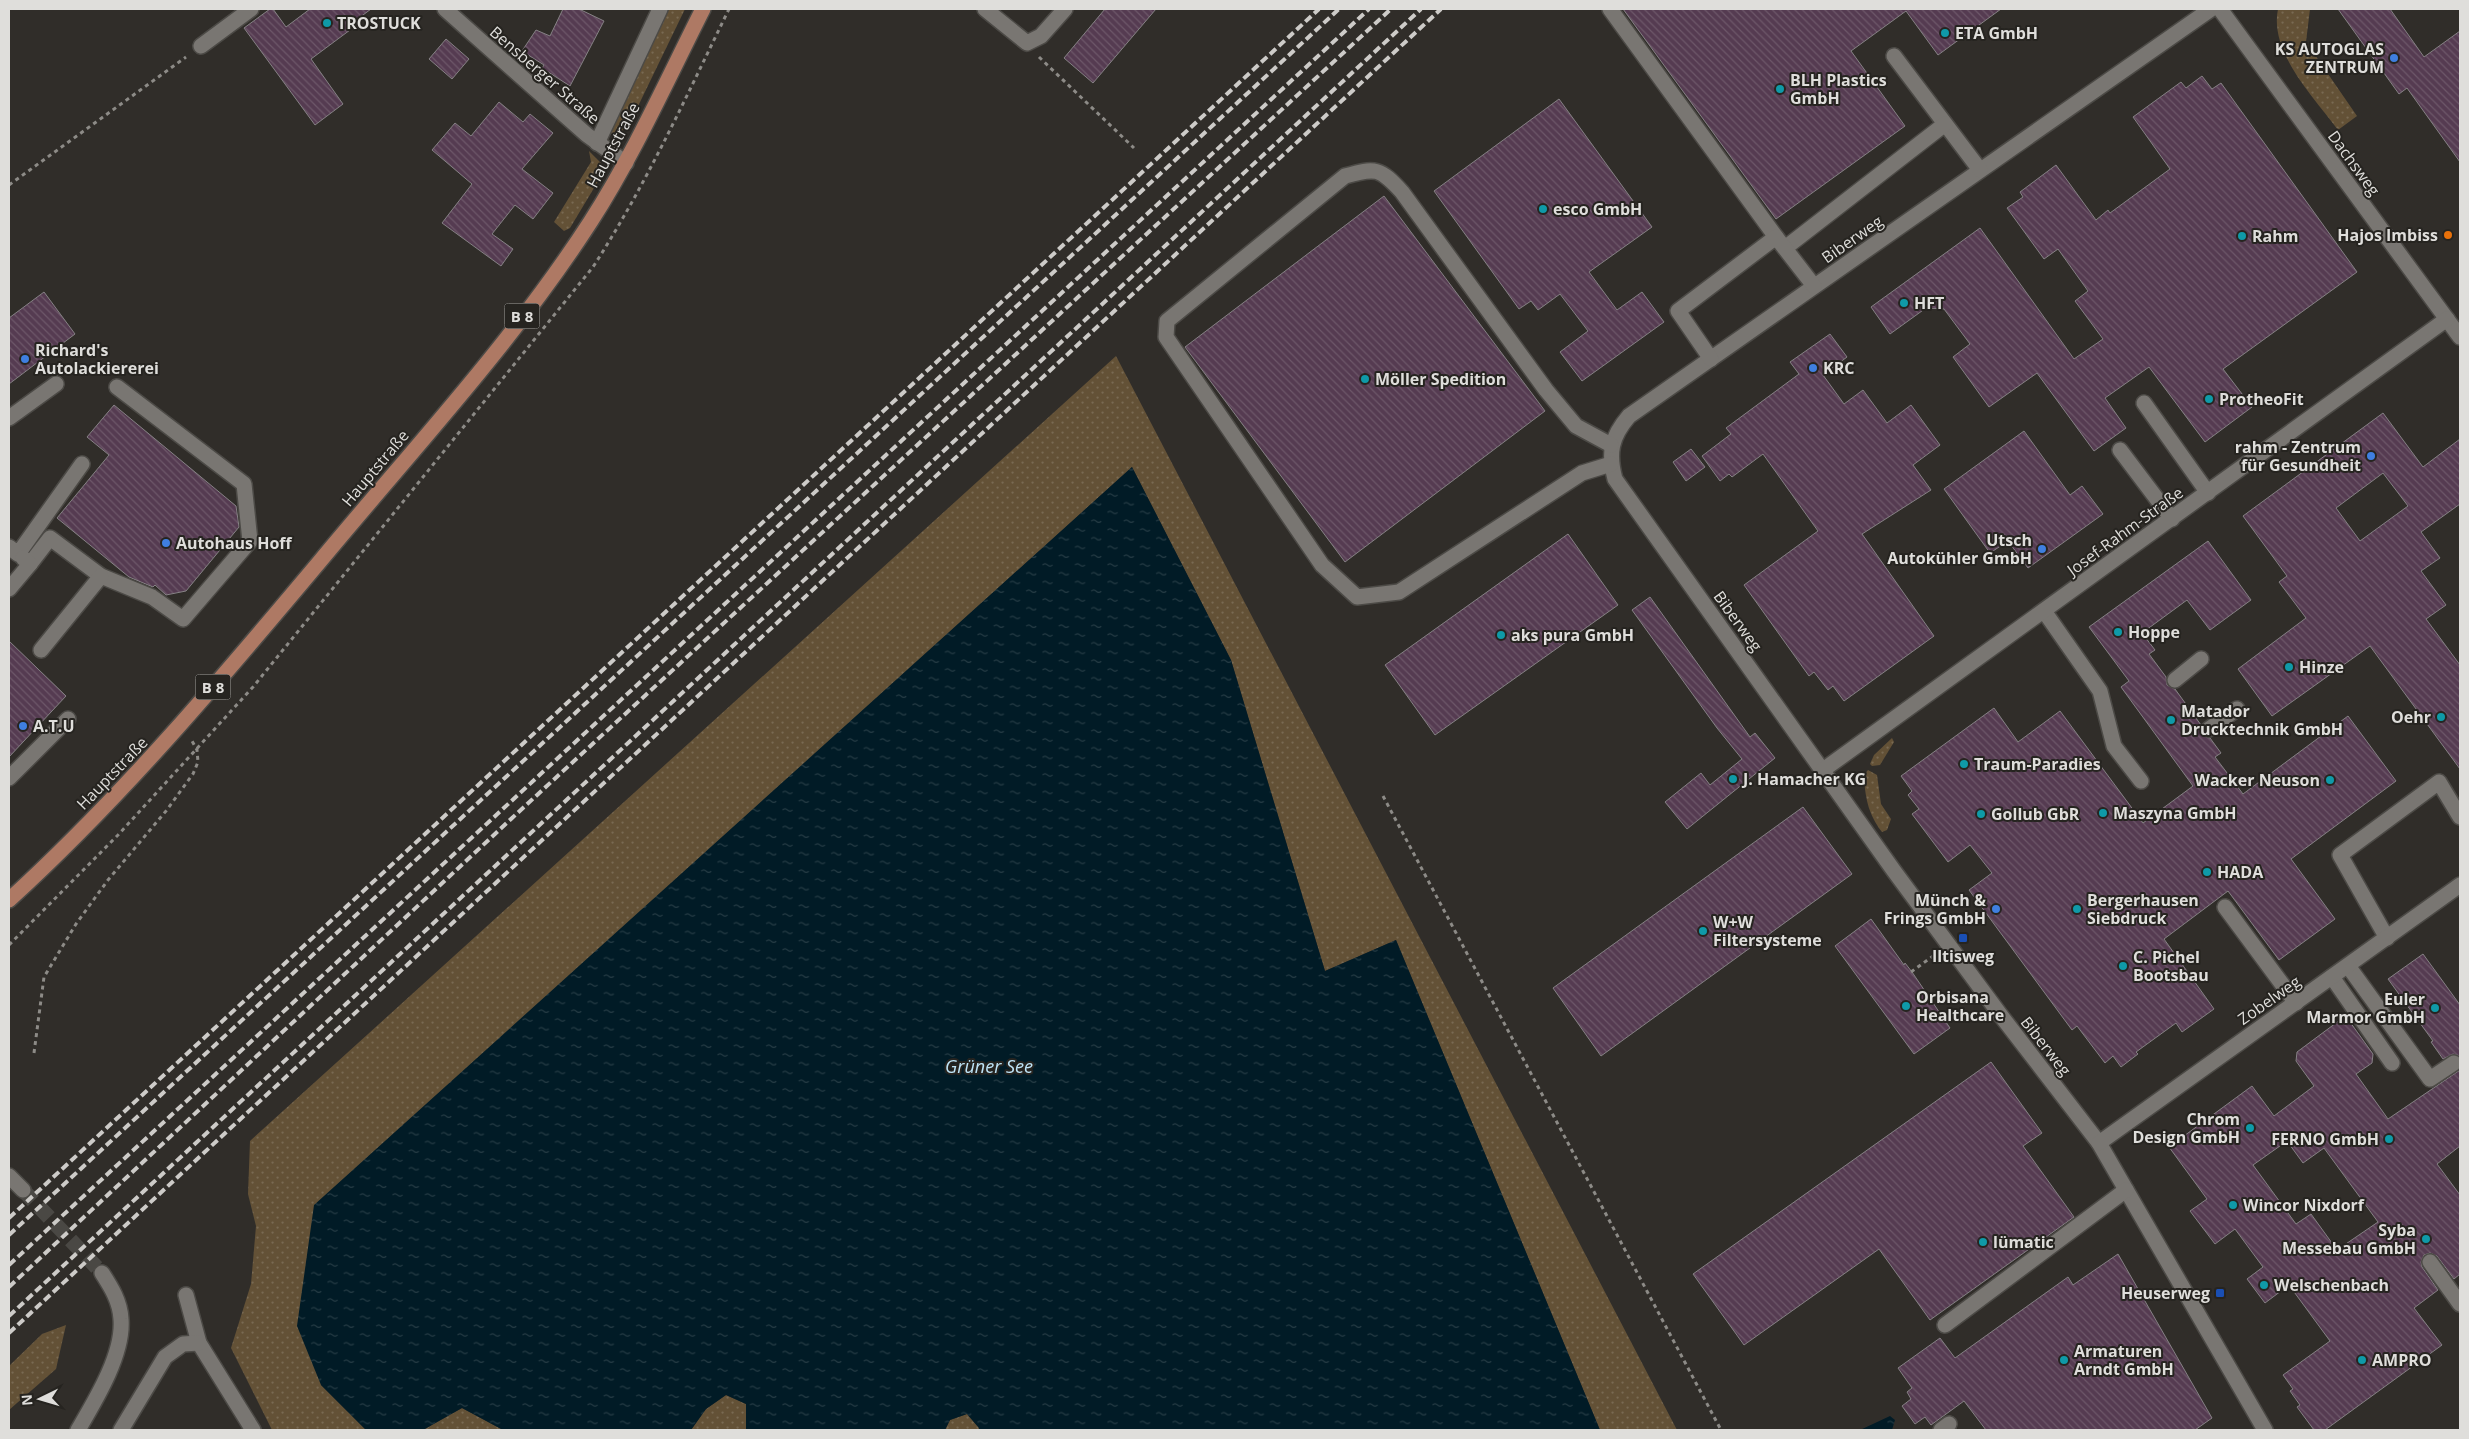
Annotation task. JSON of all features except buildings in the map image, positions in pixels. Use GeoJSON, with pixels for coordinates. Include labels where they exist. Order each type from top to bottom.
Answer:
{"type":"FeatureCollection","features":[{"type":"Feature","properties":{"kind":"main road","name":"Hauptstraße"},"geometry":{"type":"LineString","coordinates":[[9,900],[51,861],[178,728],[368,504],[506,337],[561,265],[626,162],[702,9]]}},
{"type":"Feature","properties":{"kind":"street"},"geometry":{"type":"LineString","coordinates":[[201,46],[251,9]]}},
{"type":"Feature","properties":{"kind":"street","name":"Bensberger Straße"},"geometry":{"type":"LineString","coordinates":[[444,9],[597,143],[626,162]]}},
{"type":"Feature","properties":{"kind":"street","name":"Hauptstraße"},"geometry":{"type":"LineString","coordinates":[[597,143],[660,9]]}},
{"type":"Feature","properties":{"kind":"street"},"geometry":{"type":"LineString","coordinates":[[985,9],[1027,43],[1041,36],[1065,9]]}},
{"type":"Feature","properties":{"kind":"street"},"geometry":{"type":"LineString","coordinates":[[1610,9],[1814,286]]}},
{"type":"Feature","properties":{"kind":"street","name":"Biberweg"},"geometry":{"type":"LineString","coordinates":[[2211,9],[1628,416],[1617,430],[1611,446],[1611,464],[1616,479],[1823,770],[1949,945],[2098,1143],[2265,1430]]}},
{"type":"Feature","properties":{"kind":"street","name":"Dachsweg"},"geometry":{"type":"LineString","coordinates":[[2220,9],[2460,337]]}},
{"type":"Feature","properties":{"kind":"street"},"geometry":{"type":"LineString","coordinates":[[1894,56],[1980,170]]}},
{"type":"Feature","properties":{"kind":"street"},"geometry":{"type":"LineString","coordinates":[[1710,359],[1678,310],[1780,242],[1945,124]]}},
{"type":"Feature","properties":{"kind":"street"},"geometry":{"type":"LineString","coordinates":[[1611,446],[1576,426],[1567,416],[1402,192],[1387,176],[1370,169],[1344,176],[1167,321],[1166,337],[1316,557],[1322,565],[1357,597],[1399,592],[1582,473],[1611,464]]}},
{"type":"Feature","properties":{"kind":"street","name":"Josef-Rahm-Straße"},"geometry":{"type":"LineString","coordinates":[[1823,770],[2447,319]]}},
{"type":"Feature","properties":{"kind":"street"},"geometry":{"type":"LineString","coordinates":[[9,418],[56,384]]}},
{"type":"Feature","properties":{"kind":"street"},"geometry":{"type":"LineString","coordinates":[[9,589],[50,538],[101,576],[152,597],[182,619],[250,541],[244,484],[117,387]]}},
{"type":"Feature","properties":{"kind":"street"},"geometry":{"type":"LineString","coordinates":[[2144,402],[2208,493]]}},
{"type":"Feature","properties":{"kind":"street"},"geometry":{"type":"LineString","coordinates":[[2120,450],[2172,519]]}},
{"type":"Feature","properties":{"kind":"street"},"geometry":{"type":"LineString","coordinates":[[30,564],[13,551],[82,464]]}},
{"type":"Feature","properties":{"kind":"street"},"geometry":{"type":"LineString","coordinates":[[41,650],[101,576]]}},
{"type":"Feature","properties":{"kind":"street"},"geometry":{"type":"LineString","coordinates":[[2044,611],[2100,691],[2114,746],[2141,781]]}},
{"type":"Feature","properties":{"kind":"street"},"geometry":{"type":"LineString","coordinates":[[2175,680],[2201,659]]}},
{"type":"Feature","properties":{"kind":"street"},"geometry":{"type":"LineString","coordinates":[[2209,729],[2237,709]]}},
{"type":"Feature","properties":{"kind":"street"},"geometry":{"type":"LineString","coordinates":[[9,778],[68,719]]}},
{"type":"Feature","properties":{"kind":"street"},"geometry":{"type":"LineString","coordinates":[[2387,938],[2340,855],[2439,782],[2460,817]]}},
{"type":"Feature","properties":{"kind":"street","name":"Zobelweg"},"geometry":{"type":"LineString","coordinates":[[2098,1143],[2460,885]]}},
{"type":"Feature","properties":{"kind":"street"},"geometry":{"type":"LineString","coordinates":[[2225,908],[2296,1003]]}},
{"type":"Feature","properties":{"kind":"street"},"geometry":{"type":"LineString","coordinates":[[2348,966],[2430,1079],[2454,1063]]}},
{"type":"Feature","properties":{"kind":"street"},"geometry":{"type":"LineString","coordinates":[[2332,977],[2392,1063]]}},
{"type":"Feature","properties":{"kind":"street"},"geometry":{"type":"LineString","coordinates":[[9,1176],[23,1190]]}},
{"type":"Feature","properties":{"kind":"street"},"geometry":{"type":"LineString","coordinates":[[1945,1325],[2126,1190]]}},
{"type":"Feature","properties":{"kind":"street"},"geometry":{"type":"LineString","coordinates":[[2430,1262],[2460,1304]]}},
{"type":"Feature","properties":{"kind":"street"},"geometry":{"type":"LineString","coordinates":[[78,1430],[112,1364],[119,1341],[121,1319],[115,1294],[102,1273]]}},
{"type":"Feature","properties":{"kind":"street"},"geometry":{"type":"LineString","coordinates":[[186,1295],[200,1343],[253,1430]]}},
{"type":"Feature","properties":{"kind":"street"},"geometry":{"type":"LineString","coordinates":[[121,1430],[165,1357],[183,1344],[200,1343]]}},
{"type":"Feature","properties":{"kind":"path"},"geometry":{"type":"LineString","coordinates":[[1027,43],[1034,52],[1134,148]]}},
{"type":"Feature","properties":{"kind":"path"},"geometry":{"type":"LineString","coordinates":[[9,185],[201,46]]}},
{"type":"Feature","properties":{"kind":"path"},"geometry":{"type":"LineString","coordinates":[[34,1053],[44,977],[55,956],[108,880],[166,811],[193,774],[198,762],[198,750],[193,740],[178,728]]}},
{"type":"Feature","properties":{"kind":"path"},"geometry":{"type":"LineString","coordinates":[[1383,796],[1721,1430]]}},
{"type":"Feature","properties":{"kind":"path"},"geometry":{"type":"LineString","coordinates":[[1912,972],[1949,945]]}},
{"type":"Feature","properties":{"kind":"shaded area"},"geometry":{"type":"Polygon","coordinates":[[[669,9],[685,9],[627,129],[608,135],[669,9]]]}},
{"type":"Feature","properties":{"kind":"shaded area"},"geometry":{"type":"Polygon","coordinates":[[[2278,9],[2310,9],[2306,42],[2357,116],[2338,130],[2306,89],[2287,58],[2280,42],[2277,25],[2278,9]]]}},
{"type":"Feature","properties":{"kind":"shaded area"},"geometry":{"type":"Polygon","coordinates":[[[589,151],[601,163],[603,173],[570,228],[564,231],[554,222],[591,162],[589,151]]]}},
{"type":"Feature","properties":{"kind":"shaded area"},"geometry":{"type":"Polygon","coordinates":[[[1116,356],[1677,1430],[1600,1430],[1396,940],[1325,971],[1231,660],[1132,467],[497,1042],[321,1385],[366,1430],[272,1430],[231,1348],[251,1284],[256,1226],[248,1194],[250,1141],[1116,356]]]}},
{"type":"Feature","properties":{"kind":"shaded area"},"geometry":{"type":"Polygon","coordinates":[[[1892,738],[1894,742],[1880,765],[1872,766],[1870,764],[1874,755],[1892,738]]]}},
{"type":"Feature","properties":{"kind":"shaded area"},"geometry":{"type":"Polygon","coordinates":[[[1868,770],[1877,775],[1881,804],[1891,819],[1887,830],[1882,832],[1873,819],[1866,798],[1864,775],[1868,770]]]}},
{"type":"Feature","properties":{"kind":"shaded area"},"geometry":{"type":"Polygon","coordinates":[[[66,1325],[56,1369],[9,1410],[9,1366],[42,1334],[66,1325]]]}},
{"type":"Feature","properties":{"kind":"shaded area"},"geometry":{"type":"Polygon","coordinates":[[[726,1395],[746,1404],[746,1430],[691,1430],[706,1409],[726,1395]]]}},
{"type":"Feature","properties":{"kind":"shaded area"},"geometry":{"type":"Polygon","coordinates":[[[462,1408],[503,1430],[423,1430],[462,1408]]]}},
{"type":"Feature","properties":{"kind":"shaded area"},"geometry":{"type":"Polygon","coordinates":[[[967,1414],[979,1428],[978,1430],[945,1430],[950,1420],[967,1414]]]}},
{"type":"Feature","properties":{"kind":"water","name":"Grüner See"},"geometry":{"type":"Polygon","coordinates":[[[1132,467],[1231,660],[1325,971],[1396,940],[1600,1430],[979,1430],[967,1414],[950,1420],[945,1430],[746,1430],[746,1404],[726,1395],[706,1409],[691,1430],[503,1430],[462,1408],[423,1430],[366,1430],[321,1385],[297,1326],[314,1205],[1132,467]]]}},
{"type":"Feature","properties":{"kind":"water"},"geometry":{"type":"Polygon","coordinates":[[[1890,1416],[1895,1420],[1892,1430],[1860,1430],[1890,1416]]]}},
{"type":"Feature","properties":{"kind":"tunnel"},"geometry":{"type":"LineString","coordinates":[[23,1190],[102,1273]]}},
{"type":"Feature","properties":{"kind":"railway"},"geometry":{"type":"LineString","coordinates":[[9,1218],[1319,9]]}},
{"type":"Feature","properties":{"kind":"railway"},"geometry":{"type":"LineString","coordinates":[[9,1235],[1339,9]]}},
{"type":"Feature","properties":{"kind":"railway"},"geometry":{"type":"LineString","coordinates":[[9,1265],[1369,9]]}},
{"type":"Feature","properties":{"kind":"railway"},"geometry":{"type":"LineString","coordinates":[[9,1287],[511,819],[1391,9]]}},
{"type":"Feature","properties":{"kind":"railway"},"geometry":{"type":"LineString","coordinates":[[9,1316],[1421,9]]}},
{"type":"Feature","properties":{"kind":"railway"},"geometry":{"type":"LineString","coordinates":[[9,1333],[1441,9]]}},
{"type":"Feature","properties":{"kind":"place","name":"TROSTUCK"},"geometry":{"type":"Point","coordinates":[327,23]}},
{"type":"Feature","properties":{"kind":"place","name":"ETA GmbH"},"geometry":{"type":"Point","coordinates":[1945,33]}},
{"type":"Feature","properties":{"kind":"place","name":"KS AUTOGLAS ZENTRUM"},"geometry":{"type":"Point","coordinates":[2394,58]}},
{"type":"Feature","properties":{"kind":"place","name":"BLH Plastics GmbH"},"geometry":{"type":"Point","coordinates":[1780,89]}},
{"type":"Feature","properties":{"kind":"place","name":"esco GmbH"},"geometry":{"type":"Point","coordinates":[1543,209]}},
{"type":"Feature","properties":{"kind":"place","name":"Hajos Imbiss"},"geometry":{"type":"Point","coordinates":[2448,235]}},
{"type":"Feature","properties":{"kind":"place","name":"Rahm"},"geometry":{"type":"Point","coordinates":[2242,236]}},
{"type":"Feature","properties":{"kind":"place","name":"HFT"},"geometry":{"type":"Point","coordinates":[1904,303]}},
{"type":"Feature","properties":{"kind":"place","name":"Richard's Autolackiererei"},"geometry":{"type":"Point","coordinates":[25,359]}},
{"type":"Feature","properties":{"kind":"place","name":"KRC"},"geometry":{"type":"Point","coordinates":[1813,368]}},
{"type":"Feature","properties":{"kind":"place","name":"Möller Spedition"},"geometry":{"type":"Point","coordinates":[1365,379]}},
{"type":"Feature","properties":{"kind":"place","name":"ProtheoFit"},"geometry":{"type":"Point","coordinates":[2209,399]}},
{"type":"Feature","properties":{"kind":"place","name":"rahm - Zentrum für Gesundheit"},"geometry":{"type":"Point","coordinates":[2371,456]}},
{"type":"Feature","properties":{"kind":"place","name":"Autohaus Hoff"},"geometry":{"type":"Point","coordinates":[166,543]}},
{"type":"Feature","properties":{"kind":"place","name":"Utsch Autokühler GmbH"},"geometry":{"type":"Point","coordinates":[2042,549]}},
{"type":"Feature","properties":{"kind":"place","name":"Hoppe"},"geometry":{"type":"Point","coordinates":[2118,632]}},
{"type":"Feature","properties":{"kind":"place","name":"aks pura GmbH"},"geometry":{"type":"Point","coordinates":[1501,635]}},
{"type":"Feature","properties":{"kind":"place","name":"Hinze"},"geometry":{"type":"Point","coordinates":[2289,667]}},
{"type":"Feature","properties":{"kind":"place","name":"Oehr"},"geometry":{"type":"Point","coordinates":[2441,717]}},
{"type":"Feature","properties":{"kind":"place","name":"Matador Drucktechnik GmbH"},"geometry":{"type":"Point","coordinates":[2171,720]}},
{"type":"Feature","properties":{"kind":"place","name":"A.T.U"},"geometry":{"type":"Point","coordinates":[23,726]}},
{"type":"Feature","properties":{"kind":"place","name":"Traum-Paradies"},"geometry":{"type":"Point","coordinates":[1964,764]}},
{"type":"Feature","properties":{"kind":"place","name":"J. Hamacher KG"},"geometry":{"type":"Point","coordinates":[1733,779]}},
{"type":"Feature","properties":{"kind":"place","name":"Wacker Neuson"},"geometry":{"type":"Point","coordinates":[2330,780]}},
{"type":"Feature","properties":{"kind":"place","name":"Maszyna GmbH"},"geometry":{"type":"Point","coordinates":[2103,813]}},
{"type":"Feature","properties":{"kind":"place","name":"Gollub GbR"},"geometry":{"type":"Point","coordinates":[1981,814]}},
{"type":"Feature","properties":{"kind":"place","name":"HADA"},"geometry":{"type":"Point","coordinates":[2207,872]}},
{"type":"Feature","properties":{"kind":"place","name":"Münch & Frings GmbH"},"geometry":{"type":"Point","coordinates":[1996,909]}},
{"type":"Feature","properties":{"kind":"place","name":"Bergerhausen Siebdruck"},"geometry":{"type":"Point","coordinates":[2077,909]}},
{"type":"Feature","properties":{"kind":"place","name":"W+W Filtersysteme"},"geometry":{"type":"Point","coordinates":[1703,931]}},
{"type":"Feature","properties":{"kind":"place","name":"Iltisweg"},"geometry":{"type":"Point","coordinates":[1963,938]}},
{"type":"Feature","properties":{"kind":"place","name":"C. Pichel Bootsbau"},"geometry":{"type":"Point","coordinates":[2123,966]}},
{"type":"Feature","properties":{"kind":"place","name":"Orbisana Healthcare"},"geometry":{"type":"Point","coordinates":[1906,1006]}},
{"type":"Feature","properties":{"kind":"place","name":"Euler Marmor GmbH"},"geometry":{"type":"Point","coordinates":[2435,1008]}},
{"type":"Feature","properties":{"kind":"place","name":"Chrom Design GmbH"},"geometry":{"type":"Point","coordinates":[2250,1128]}},
{"type":"Feature","properties":{"kind":"place","name":"FERNO GmbH"},"geometry":{"type":"Point","coordinates":[2389,1139]}},
{"type":"Feature","properties":{"kind":"place","name":"Wincor Nixdorf"},"geometry":{"type":"Point","coordinates":[2233,1205]}},
{"type":"Feature","properties":{"kind":"place","name":"Syba Messebau GmbH"},"geometry":{"type":"Point","coordinates":[2426,1239]}},
{"type":"Feature","properties":{"kind":"place","name":"lümatic"},"geometry":{"type":"Point","coordinates":[1983,1242]}},
{"type":"Feature","properties":{"kind":"place","name":"Welschenbach"},"geometry":{"type":"Point","coordinates":[2264,1285]}},
{"type":"Feature","properties":{"kind":"place","name":"Heuserweg"},"geometry":{"type":"Point","coordinates":[2220,1293]}},
{"type":"Feature","properties":{"kind":"place","name":"Armaturen Arndt GmbH"},"geometry":{"type":"Point","coordinates":[2064,1360]}},
{"type":"Feature","properties":{"kind":"place","name":"AMPRO"},"geometry":{"type":"Point","coordinates":[2362,1360]}}]}
